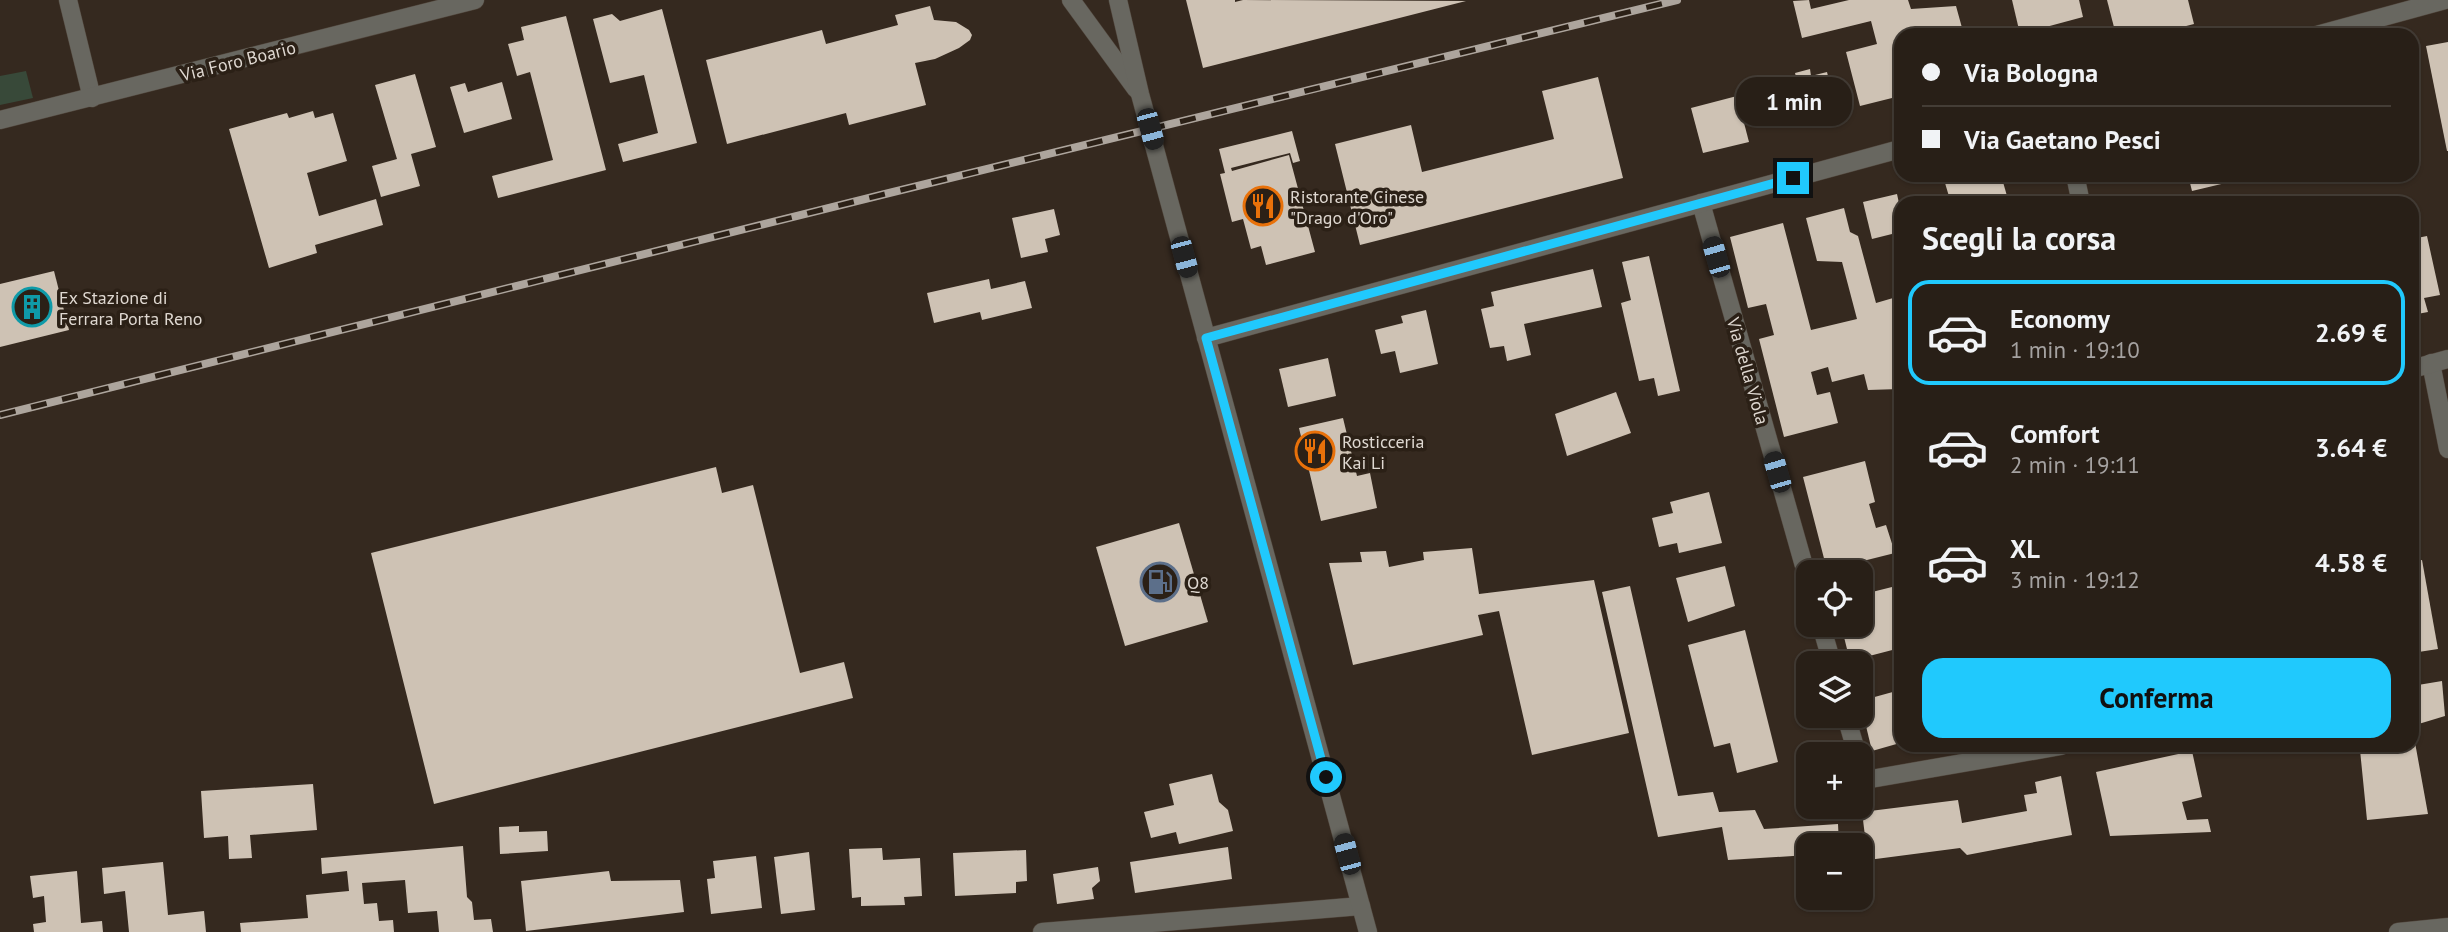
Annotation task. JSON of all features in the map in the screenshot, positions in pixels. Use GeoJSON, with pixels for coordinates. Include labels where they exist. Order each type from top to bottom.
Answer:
{"type":"FeatureCollection","features":[{"type":"Feature","properties":{"kind":"street"},"geometry":{"type":"LineString","coordinates":[[68,0],[92,99]]}},
{"type":"Feature","properties":{"kind":"street","name":"Via Foro Boario"},"geometry":{"type":"LineString","coordinates":[[0,120],[92,99],[475,0]]}},
{"type":"Feature","properties":{"kind":"street"},"geometry":{"type":"LineString","coordinates":[[1071,0],[1140,94]]}},
{"type":"Feature","properties":{"kind":"street"},"geometry":{"type":"LineString","coordinates":[[1118,0],[1140,94],[1368,932]]}},
{"type":"Feature","properties":{"kind":"street"},"geometry":{"type":"LineString","coordinates":[[2343,28],[2445,0]]}},
{"type":"Feature","properties":{"kind":"street"},"geometry":{"type":"LineString","coordinates":[[1206,338],[1894,151]]}},
{"type":"Feature","properties":{"kind":"street","name":"Via della Viola"},"geometry":{"type":"LineString","coordinates":[[1701,203],[1802,560]]}},
{"type":"Feature","properties":{"kind":"street"},"geometry":{"type":"LineString","coordinates":[[2419,367],[2440,361],[2448,449]]}},
{"type":"Feature","properties":{"kind":"street"},"geometry":{"type":"LineString","coordinates":[[1873,771],[2015,752]]}},
{"type":"Feature","properties":{"kind":"street"},"geometry":{"type":"LineString","coordinates":[[1042,932],[1361,906]]}},
{"type":"Feature","properties":{"kind":"street"},"geometry":{"type":"LineString","coordinates":[[2398,932],[2448,927]]}},
{"type":"Feature","properties":{"kind":"green space"},"geometry":{"type":"Polygon","coordinates":[[[26,71],[33,98],[0,105],[0,76],[26,71]]]}},
{"type":"Feature","properties":{"kind":"building"},"geometry":{"type":"Polygon","coordinates":[[[1186,0],[1235,2],[1466,1],[1203,68],[1186,0]]]}},
{"type":"Feature","properties":{"kind":"building"},"geometry":{"type":"Polygon","coordinates":[[[1809,0],[1811,9],[1849,0],[1908,0],[1911,9],[1956,6],[1962,28],[1894,28],[1894,98],[1860,106],[1846,52],[1877,44],[1871,21],[1802,38],[1793,1],[1809,0]]]}},
{"type":"Feature","properties":{"kind":"building"},"geometry":{"type":"Polygon","coordinates":[[[2012,0],[2079,0],[2083,17],[2042,28],[2019,28],[2012,0]]]}},
{"type":"Feature","properties":{"kind":"building"},"geometry":{"type":"Polygon","coordinates":[[[2107,0],[2188,0],[2194,24],[2178,28],[2114,28],[2107,0]]]}},
{"type":"Feature","properties":{"kind":"building"},"geometry":{"type":"Polygon","coordinates":[[[930,6],[934,20],[956,22],[972,35],[970,40],[959,48],[935,59],[915,63],[926,105],[849,125],[846,113],[727,144],[706,60],[822,30],[826,44],[898,25],[895,15],[930,6]]]}},
{"type":"Feature","properties":{"kind":"building"},"geometry":{"type":"Polygon","coordinates":[[[662,9],[697,143],[623,162],[618,144],[658,133],[644,75],[610,83],[593,19],[612,14],[620,21],[662,9]]]}},
{"type":"Feature","properties":{"kind":"building"},"geometry":{"type":"Polygon","coordinates":[[[566,16],[606,170],[498,198],[492,176],[553,160],[530,72],[517,76],[508,44],[524,40],[521,27],[566,16]]]}},
{"type":"Feature","properties":{"kind":"building"},"geometry":{"type":"Polygon","coordinates":[[[2448,42],[2448,151],[2447,151],[2426,46],[2448,42]]]}},
{"type":"Feature","properties":{"kind":"building"},"geometry":{"type":"Polygon","coordinates":[[[1810,69],[1811,76],[1827,72],[1838,118],[1809,125],[1795,73],[1810,69]]]}},
{"type":"Feature","properties":{"kind":"building"},"geometry":{"type":"Polygon","coordinates":[[[415,74],[436,147],[411,154],[420,186],[381,197],[372,166],[397,159],[375,85],[415,74]]]}},
{"type":"Feature","properties":{"kind":"building"},"geometry":{"type":"Polygon","coordinates":[[[1598,77],[1623,178],[1360,245],[1335,144],[1411,125],[1422,172],[1554,139],[1542,91],[1598,77]]]}},
{"type":"Feature","properties":{"kind":"building"},"geometry":{"type":"Polygon","coordinates":[[[502,82],[512,119],[464,133],[450,87],[465,83],[468,92],[502,82]]]}},
{"type":"Feature","properties":{"kind":"building"},"geometry":{"type":"Polygon","coordinates":[[[1737,96],[1749,142],[1703,153],[1691,108],[1737,96]]]}},
{"type":"Feature","properties":{"kind":"building"},"geometry":{"type":"Polygon","coordinates":[[[313,111],[315,118],[333,113],[347,161],[307,173],[319,216],[376,199],[383,225],[315,245],[317,253],[269,268],[229,129],[287,113],[289,118],[313,111]]]}},
{"type":"Feature","properties":{"kind":"building"},"geometry":{"type":"Polygon","coordinates":[[[1292,131],[1300,161],[1293,163],[1290,153],[1231,168],[1232,171],[1289,155],[1315,252],[1266,265],[1261,246],[1251,249],[1243,219],[1232,222],[1220,174],[1225,173],[1219,149],[1292,131]]]}},
{"type":"Feature","properties":{"kind":"building"},"geometry":{"type":"Polygon","coordinates":[[[2003,182],[2007,196],[1949,196],[1945,183],[2003,182]]]}},
{"type":"Feature","properties":{"kind":"building"},"geometry":{"type":"Polygon","coordinates":[[[2190,182],[2230,182],[2192,191],[2190,182]]]}},
{"type":"Feature","properties":{"kind":"building"},"geometry":{"type":"Polygon","coordinates":[[[1897,194],[1894,196],[1894,234],[1872,239],[1863,202],[1897,194]]]}},
{"type":"Feature","properties":{"kind":"building"},"geometry":{"type":"Polygon","coordinates":[[[1844,208],[1850,232],[1858,236],[1876,303],[1894,298],[1894,389],[1868,390],[1864,374],[1832,382],[1828,367],[1811,372],[1817,395],[1830,392],[1838,423],[1784,437],[1759,339],[1774,335],[1766,304],[1748,308],[1730,237],[1783,223],[1811,330],[1857,319],[1842,262],[1817,261],[1806,218],[1844,208]]]}},
{"type":"Feature","properties":{"kind":"building"},"geometry":{"type":"Polygon","coordinates":[[[1054,209],[1060,235],[1045,239],[1048,252],[1021,258],[1012,218],[1054,209]]]}},
{"type":"Feature","properties":{"kind":"building"},"geometry":{"type":"Polygon","coordinates":[[[2427,236],[2440,295],[2424,298],[2428,312],[2419,314],[2419,238],[2427,236]]]}},
{"type":"Feature","properties":{"kind":"building"},"geometry":{"type":"Polygon","coordinates":[[[1649,256],[1680,391],[1658,396],[1654,378],[1639,381],[1621,303],[1631,300],[1622,262],[1649,256]]]}},
{"type":"Feature","properties":{"kind":"building"},"geometry":{"type":"Polygon","coordinates":[[[1593,269],[1602,307],[1524,324],[1531,355],[1507,361],[1504,346],[1490,348],[1481,309],[1494,306],[1491,292],[1593,269]]]}},
{"type":"Feature","properties":{"kind":"building","name":"Ex Stazione di Ferrara Porta Reno"},"geometry":{"type":"Polygon","coordinates":[[[54,271],[69,330],[0,347],[0,284],[54,271]]]}},
{"type":"Feature","properties":{"kind":"building"},"geometry":{"type":"Polygon","coordinates":[[[989,279],[991,289],[1025,281],[1032,308],[982,320],[980,312],[934,323],[927,293],[989,279]]]}},
{"type":"Feature","properties":{"kind":"building"},"geometry":{"type":"Polygon","coordinates":[[[1426,310],[1438,364],[1400,373],[1395,351],[1381,354],[1375,330],[1403,323],[1401,316],[1426,310]]]}},
{"type":"Feature","properties":{"kind":"building"},"geometry":{"type":"Polygon","coordinates":[[[1328,358],[1336,396],[1288,407],[1279,369],[1328,358]]]}},
{"type":"Feature","properties":{"kind":"building"},"geometry":{"type":"Polygon","coordinates":[[[1616,392],[1631,433],[1567,456],[1555,414],[1616,392]]]}},
{"type":"Feature","properties":{"kind":"building"},"geometry":{"type":"Polygon","coordinates":[[[1343,418],[1357,476],[1370,473],[1377,508],[1321,521],[1299,428],[1343,418]]]}},
{"type":"Feature","properties":{"kind":"building"},"geometry":{"type":"Polygon","coordinates":[[[1865,461],[1875,502],[1869,504],[1876,528],[1886,525],[1894,553],[1867,560],[1824,560],[1803,477],[1865,461]]]}},
{"type":"Feature","properties":{"kind":"building"},"geometry":{"type":"Polygon","coordinates":[[[716,467],[722,493],[753,485],[800,673],[844,662],[853,698],[434,804],[371,553],[716,467]]]}},
{"type":"Feature","properties":{"kind":"building"},"geometry":{"type":"Polygon","coordinates":[[[1709,492],[1722,543],[1679,553],[1677,543],[1659,547],[1652,518],[1673,513],[1670,502],[1709,492]]]}},
{"type":"Feature","properties":{"kind":"building"},"geometry":{"type":"Polygon","coordinates":[[[1179,523],[1208,622],[1125,646],[1096,547],[1179,523]]]}},
{"type":"Feature","properties":{"kind":"building"},"geometry":{"type":"Polygon","coordinates":[[[1472,548],[1479,594],[1594,580],[1629,733],[1532,755],[1499,611],[1478,615],[1483,635],[1353,665],[1329,563],[1362,562],[1360,552],[1386,551],[1389,567],[1424,560],[1423,552],[1472,548]]]}},
{"type":"Feature","properties":{"kind":"building"},"geometry":{"type":"Polygon","coordinates":[[[2419,560],[2422,560],[2438,649],[2419,652],[2419,560]]]}},
{"type":"Feature","properties":{"kind":"building"},"geometry":{"type":"Polygon","coordinates":[[[1725,566],[1735,606],[1688,622],[1676,578],[1725,566]]]}},
{"type":"Feature","properties":{"kind":"building"},"geometry":{"type":"Polygon","coordinates":[[[1630,586],[1678,796],[1713,792],[1719,812],[1755,810],[1764,829],[1838,824],[1838,833],[1796,833],[1796,856],[1728,860],[1722,827],[1658,837],[1602,592],[1630,586]]]}},
{"type":"Feature","properties":{"kind":"building"},"geometry":{"type":"Polygon","coordinates":[[[1894,586],[1894,650],[1873,655],[1873,651],[1848,651],[1844,637],[1873,637],[1873,592],[1894,586]]]}},
{"type":"Feature","properties":{"kind":"building"},"geometry":{"type":"Polygon","coordinates":[[[1745,630],[1778,762],[1737,773],[1730,743],[1714,747],[1688,645],[1745,630]]]}},
{"type":"Feature","properties":{"kind":"building"},"geometry":{"type":"Polygon","coordinates":[[[2442,681],[2445,716],[2419,724],[2419,685],[2442,681]]]}},
{"type":"Feature","properties":{"kind":"building"},"geometry":{"type":"Polygon","coordinates":[[[1894,692],[1894,745],[1873,751],[1873,742],[1870,742],[1866,728],[1873,728],[1873,697],[1894,692]]]}},
{"type":"Feature","properties":{"kind":"building"},"geometry":{"type":"Polygon","coordinates":[[[2192,752],[2202,797],[2182,802],[2187,820],[2208,819],[2211,832],[2110,836],[2096,772],[2192,752]]]}},
{"type":"Feature","properties":{"kind":"building"},"geometry":{"type":"Polygon","coordinates":[[[2360,752],[2417,752],[2428,814],[2367,820],[2360,752]]]}},
{"type":"Feature","properties":{"kind":"building"},"geometry":{"type":"Polygon","coordinates":[[[1212,774],[1219,802],[1228,810],[1233,831],[1179,844],[1176,832],[1151,838],[1144,812],[1174,805],[1169,784],[1212,774]]]}},
{"type":"Feature","properties":{"kind":"building"},"geometry":{"type":"Polygon","coordinates":[[[2061,776],[2072,835],[1967,855],[1960,848],[1873,859],[1873,833],[1865,833],[1863,819],[1873,819],[1873,811],[1958,800],[1962,823],[2027,811],[2024,795],[2037,793],[2035,782],[2061,776]]]}},
{"type":"Feature","properties":{"kind":"building"},"geometry":{"type":"Polygon","coordinates":[[[313,784],[317,830],[250,835],[252,858],[229,859],[228,836],[204,838],[201,791],[313,784]]]}},
{"type":"Feature","properties":{"kind":"building"},"geometry":{"type":"Polygon","coordinates":[[[519,826],[519,832],[547,831],[548,851],[500,854],[499,827],[519,826]]]}},
{"type":"Feature","properties":{"kind":"building"},"geometry":{"type":"Polygon","coordinates":[[[463,846],[467,897],[472,902],[474,920],[491,919],[493,932],[439,932],[437,911],[408,913],[405,880],[362,883],[364,904],[377,903],[379,921],[393,920],[394,932],[241,932],[240,923],[308,918],[306,895],[349,891],[347,871],[322,874],[321,858],[463,846]]]}},
{"type":"Feature","properties":{"kind":"building"},"geometry":{"type":"Polygon","coordinates":[[[1228,847],[1232,879],[1135,893],[1130,862],[1228,847]]]}},
{"type":"Feature","properties":{"kind":"building"},"geometry":{"type":"Polygon","coordinates":[[[882,848],[883,860],[920,858],[922,896],[904,897],[905,905],[861,906],[861,897],[852,898],[849,849],[882,848]]]}},
{"type":"Feature","properties":{"kind":"building"},"geometry":{"type":"Polygon","coordinates":[[[1026,850],[1027,881],[1016,882],[1016,893],[955,896],[953,853],[1026,850]]]}},
{"type":"Feature","properties":{"kind":"building"},"geometry":{"type":"Polygon","coordinates":[[[809,852],[815,910],[781,914],[774,857],[809,852]]]}},
{"type":"Feature","properties":{"kind":"building"},"geometry":{"type":"Polygon","coordinates":[[[756,856],[762,908],[711,914],[707,879],[715,878],[713,861],[756,856]]]}},
{"type":"Feature","properties":{"kind":"building"},"geometry":{"type":"Polygon","coordinates":[[[163,862],[168,915],[204,911],[206,932],[129,932],[125,891],[104,894],[102,868],[163,862]]]}},
{"type":"Feature","properties":{"kind":"building"},"geometry":{"type":"Polygon","coordinates":[[[1098,867],[1100,881],[1092,888],[1094,899],[1057,904],[1053,874],[1098,867]]]}},
{"type":"Feature","properties":{"kind":"building"},"geometry":{"type":"Polygon","coordinates":[[[77,871],[81,923],[102,921],[103,932],[34,932],[33,924],[46,922],[44,896],[33,898],[30,876],[77,871]]]}},
{"type":"Feature","properties":{"kind":"building"},"geometry":{"type":"Polygon","coordinates":[[[609,871],[611,881],[680,880],[684,912],[526,931],[521,881],[609,871]]]}},
{"type":"Feature","properties":{"kind":"railway"},"geometry":{"type":"LineString","coordinates":[[0,415],[1677,0]]}},
{"type":"Feature","properties":{"kind":"place","name":"Ristorante Cinese \"Drago d'Oro\""},"geometry":{"type":"Point","coordinates":[1263,206]}},
{"type":"Feature","properties":{"kind":"place","name":"Ex Stazione di Ferrara Porta Reno"},"geometry":{"type":"Point","coordinates":[32,307]}},
{"type":"Feature","properties":{"kind":"place","name":"Rosticceria Kai Li"},"geometry":{"type":"Point","coordinates":[1315,451]}},
{"type":"Feature","properties":{"kind":"place","name":"Q8"},"geometry":{"type":"Point","coordinates":[1160,582]}},
{"type":"Feature","properties":{"kind":"route"},"geometry":{"type":"LineString","coordinates":[[1326,777],[1206,338],[1793,178]]}}]}
